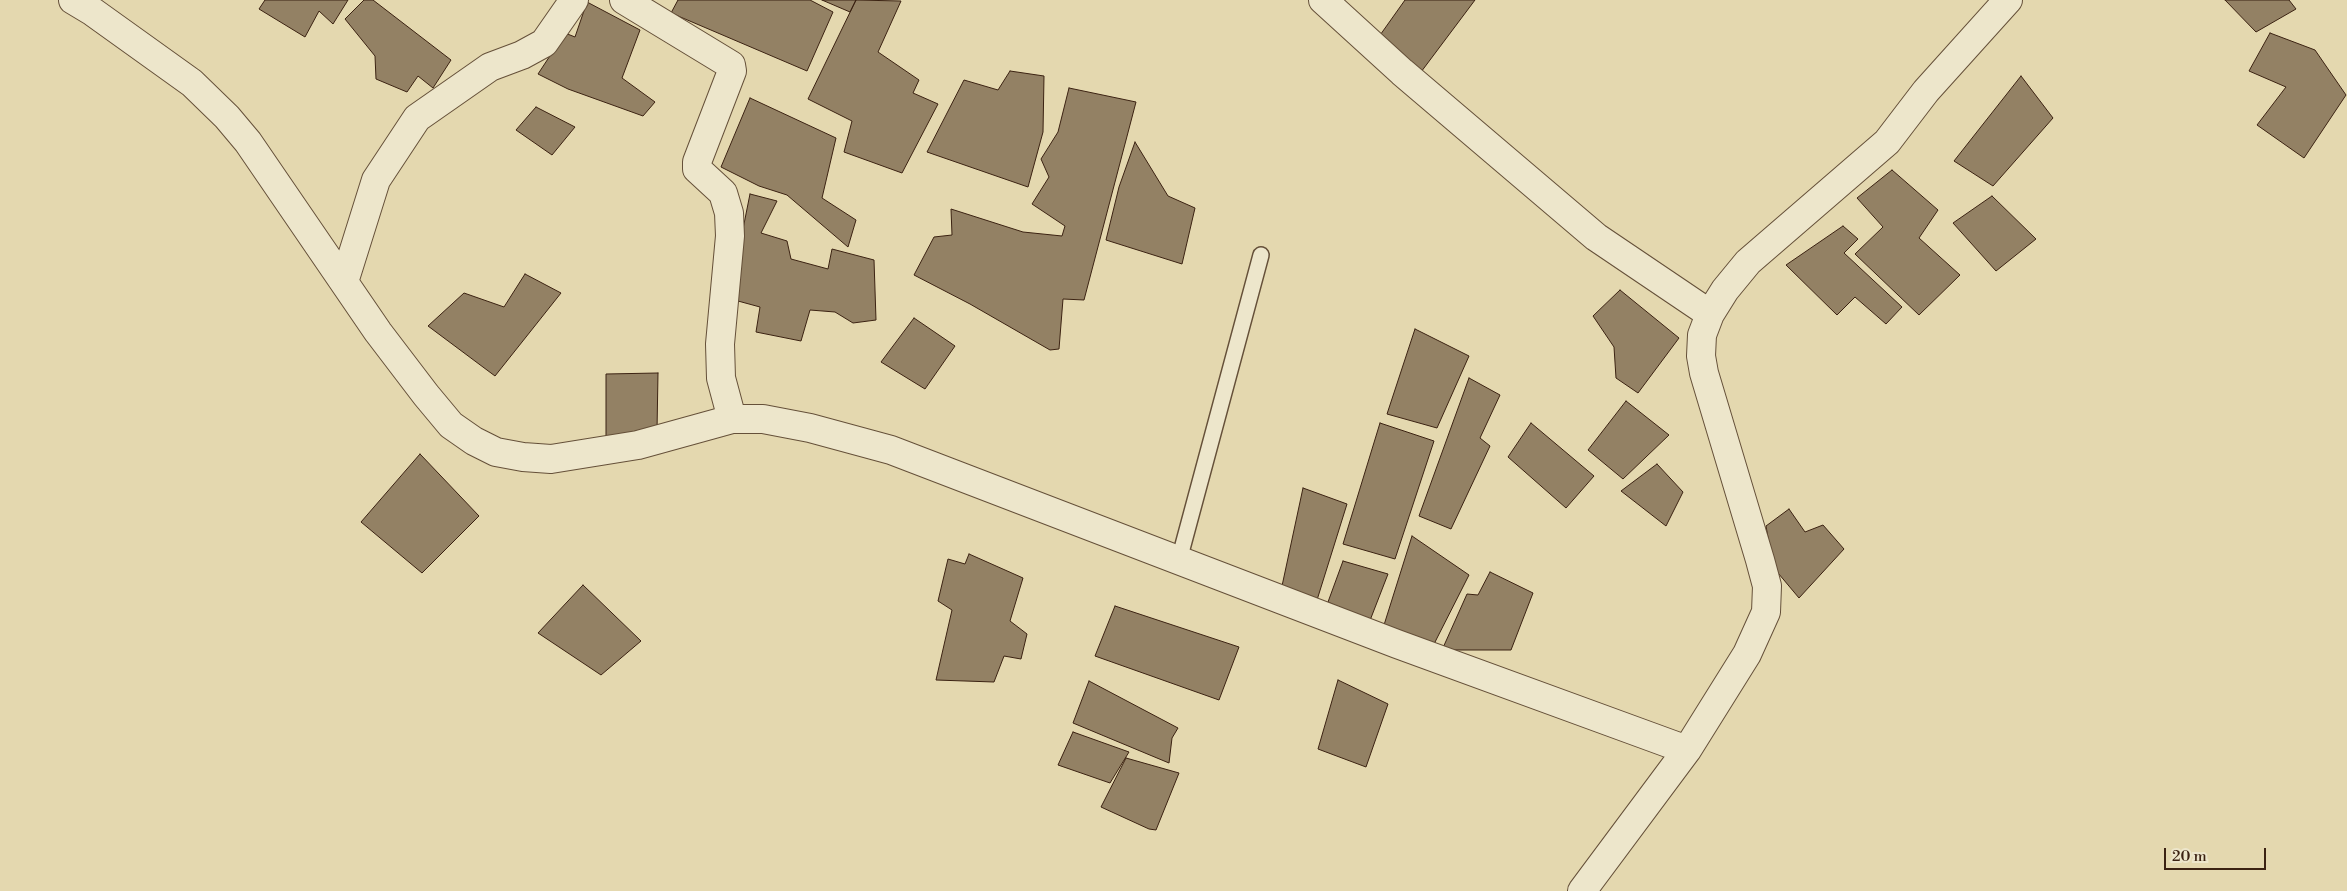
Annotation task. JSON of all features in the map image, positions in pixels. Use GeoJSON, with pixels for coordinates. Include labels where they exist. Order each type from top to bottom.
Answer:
{"type":"FeatureCollection","features":[{"type":"Feature","properties":{"kind":"street"},"geometry":{"type":"LineString","coordinates":[[72,0],[93,12],[192,83],[227,117],[248,142],[378,332],[451,425],[474,441],[496,452],[523,458],[551,459],[638,445],[732,419],[763,419],[810,428],[891,450],[1396,644],[1687,750]]}},
{"type":"Feature","properties":{"kind":"street"},"geometry":{"type":"LineString","coordinates":[[344,282],[376,180],[417,118],[490,66],[522,55],[544,43],[574,0]]}},
{"type":"Feature","properties":{"kind":"street"},"geometry":{"type":"LineString","coordinates":[[624,0],[730,65],[732,72],[696,162],[697,169],[723,193],[729,213],[730,236],[720,344],[722,378],[732,419]]}},
{"type":"Feature","properties":{"kind":"street"},"geometry":{"type":"LineString","coordinates":[[1323,0],[1402,72],[1596,237],[1710,314]]}},
{"type":"Feature","properties":{"kind":"street"},"geometry":{"type":"LineString","coordinates":[[1582,891],[1687,750],[1747,654],[1766,612],[1767,586],[1704,374],[1701,356],[1702,335],[1710,314],[1725,290],[1748,262],[1887,142],[1926,91],[2008,0]]}},
{"type":"Feature","properties":{"kind":"lane"},"geometry":{"type":"LineString","coordinates":[[1179,560],[1260,255]]}},
{"type":"Feature","properties":{"kind":"building"},"geometry":{"type":"Polygon","coordinates":[[[265,0],[348,0],[333,24],[319,11],[305,37],[259,9],[265,0]]]}},
{"type":"Feature","properties":{"kind":"building"},"geometry":{"type":"Polygon","coordinates":[[[364,0],[373,0],[451,60],[433,88],[418,76],[407,92],[376,79],[375,56],[345,19],[364,0]]]}},
{"type":"Feature","properties":{"kind":"building"},"geometry":{"type":"Polygon","coordinates":[[[678,0],[810,0],[833,12],[807,71],[671,13],[678,0]]]}},
{"type":"Feature","properties":{"kind":"building"},"geometry":{"type":"Polygon","coordinates":[[[822,0],[856,0],[850,12],[822,0]]]}},
{"type":"Feature","properties":{"kind":"building"},"geometry":{"type":"Polygon","coordinates":[[[856,0],[901,1],[878,52],[919,80],[913,93],[938,104],[902,173],[844,152],[852,121],[808,99],[856,0]]]}},
{"type":"Feature","properties":{"kind":"building"},"geometry":{"type":"Polygon","coordinates":[[[1405,0],[1475,0],[1421,72],[1378,38],[1405,0]]]}},
{"type":"Feature","properties":{"kind":"building"},"geometry":{"type":"Polygon","coordinates":[[[2225,0],[2289,0],[2296,9],[2256,32],[2225,0]]]}},
{"type":"Feature","properties":{"kind":"building"},"geometry":{"type":"Polygon","coordinates":[[[587,2],[640,30],[622,78],[655,102],[643,116],[568,89],[538,74],[565,33],[575,37],[587,2]]]}},
{"type":"Feature","properties":{"kind":"building"},"geometry":{"type":"Polygon","coordinates":[[[2270,33],[2315,50],[2346,95],[2304,158],[2257,125],[2286,87],[2249,71],[2270,33]]]}},
{"type":"Feature","properties":{"kind":"building"},"geometry":{"type":"Polygon","coordinates":[[[1010,71],[1044,76],[1043,132],[1028,187],[927,152],[964,80],[998,90],[1010,71]]]}},
{"type":"Feature","properties":{"kind":"building"},"geometry":{"type":"Polygon","coordinates":[[[2021,76],[2053,118],[1993,186],[1954,161],[2021,76]]]}},
{"type":"Feature","properties":{"kind":"building"},"geometry":{"type":"Polygon","coordinates":[[[1069,88],[1136,102],[1084,300],[1063,299],[1059,349],[1050,350],[970,304],[914,275],[934,237],[952,235],[951,209],[1023,232],[1062,236],[1065,226],[1032,204],[1049,177],[1041,159],[1058,132],[1069,88]]]}},
{"type":"Feature","properties":{"kind":"building"},"geometry":{"type":"Polygon","coordinates":[[[750,98],[836,138],[822,198],[856,220],[848,247],[787,195],[759,186],[721,167],[750,98]]]}},
{"type":"Feature","properties":{"kind":"building"},"geometry":{"type":"Polygon","coordinates":[[[536,107],[575,127],[552,155],[516,130],[536,107]]]}},
{"type":"Feature","properties":{"kind":"building"},"geometry":{"type":"Polygon","coordinates":[[[1135,142],[1168,196],[1195,208],[1182,264],[1106,240],[1119,187],[1135,142]]]}},
{"type":"Feature","properties":{"kind":"building"},"geometry":{"type":"Polygon","coordinates":[[[1892,170],[1938,210],[1919,238],[1960,275],[1919,315],[1855,254],[1883,227],[1857,198],[1892,170]]]}},
{"type":"Feature","properties":{"kind":"building"},"geometry":{"type":"Polygon","coordinates":[[[750,194],[777,201],[761,233],[787,241],[791,259],[828,269],[832,249],[874,260],[876,320],[853,323],[835,312],[810,310],[801,341],[756,332],[760,307],[738,301],[737,259],[750,194]]]}},
{"type":"Feature","properties":{"kind":"building"},"geometry":{"type":"Polygon","coordinates":[[[1992,196],[2036,239],[1996,271],[1953,223],[1992,196]]]}},
{"type":"Feature","properties":{"kind":"building"},"geometry":{"type":"Polygon","coordinates":[[[1843,226],[1858,239],[1844,253],[1902,307],[1886,324],[1855,297],[1837,315],[1786,265],[1843,226]]]}},
{"type":"Feature","properties":{"kind":"building"},"geometry":{"type":"Polygon","coordinates":[[[525,274],[561,293],[495,376],[428,326],[464,293],[504,307],[525,274]]]}},
{"type":"Feature","properties":{"kind":"building"},"geometry":{"type":"Polygon","coordinates":[[[1620,290],[1679,338],[1638,393],[1616,378],[1614,347],[1593,316],[1620,290]]]}},
{"type":"Feature","properties":{"kind":"building"},"geometry":{"type":"Polygon","coordinates":[[[914,318],[955,346],[925,389],[881,362],[914,318]]]}},
{"type":"Feature","properties":{"kind":"building"},"geometry":{"type":"Polygon","coordinates":[[[1415,329],[1469,356],[1437,428],[1387,414],[1415,329]]]}},
{"type":"Feature","properties":{"kind":"building"},"geometry":{"type":"Polygon","coordinates":[[[658,373],[657,431],[606,442],[606,374],[658,373]]]}},
{"type":"Feature","properties":{"kind":"building"},"geometry":{"type":"Polygon","coordinates":[[[1469,378],[1500,395],[1480,438],[1490,446],[1451,529],[1419,516],[1469,378]]]}},
{"type":"Feature","properties":{"kind":"building"},"geometry":{"type":"Polygon","coordinates":[[[1626,401],[1669,435],[1623,479],[1588,450],[1626,401]]]}},
{"type":"Feature","properties":{"kind":"building"},"geometry":{"type":"Polygon","coordinates":[[[1380,423],[1434,441],[1395,559],[1343,544],[1380,423]]]}},
{"type":"Feature","properties":{"kind":"building"},"geometry":{"type":"Polygon","coordinates":[[[1531,423],[1594,476],[1566,508],[1508,457],[1531,423]]]}},
{"type":"Feature","properties":{"kind":"building"},"geometry":{"type":"Polygon","coordinates":[[[420,454],[479,516],[422,573],[361,522],[420,454]]]}},
{"type":"Feature","properties":{"kind":"building"},"geometry":{"type":"Polygon","coordinates":[[[1657,464],[1683,492],[1666,526],[1621,491],[1657,464]]]}},
{"type":"Feature","properties":{"kind":"building"},"geometry":{"type":"Polygon","coordinates":[[[1303,488],[1347,504],[1317,600],[1282,586],[1303,488]]]}},
{"type":"Feature","properties":{"kind":"building"},"geometry":{"type":"Polygon","coordinates":[[[1789,509],[1805,532],[1823,525],[1844,549],[1799,598],[1773,567],[1766,526],[1789,509]]]}},
{"type":"Feature","properties":{"kind":"building"},"geometry":{"type":"Polygon","coordinates":[[[1412,536],[1469,575],[1432,648],[1384,625],[1412,536]]]}},
{"type":"Feature","properties":{"kind":"building"},"geometry":{"type":"Polygon","coordinates":[[[969,554],[1023,578],[1010,621],[1027,634],[1021,659],[1004,656],[994,682],[936,680],[952,610],[938,601],[948,559],[965,564],[969,554]]]}},
{"type":"Feature","properties":{"kind":"building"},"geometry":{"type":"Polygon","coordinates":[[[1343,561],[1388,574],[1369,623],[1328,602],[1343,561]]]}},
{"type":"Feature","properties":{"kind":"building"},"geometry":{"type":"Polygon","coordinates":[[[1490,572],[1533,593],[1511,650],[1442,650],[1467,594],[1478,595],[1490,572]]]}},
{"type":"Feature","properties":{"kind":"building"},"geometry":{"type":"Polygon","coordinates":[[[583,585],[641,641],[601,675],[538,633],[583,585]]]}},
{"type":"Feature","properties":{"kind":"building"},"geometry":{"type":"Polygon","coordinates":[[[1115,606],[1239,647],[1219,700],[1095,656],[1115,606]]]}},
{"type":"Feature","properties":{"kind":"building"},"geometry":{"type":"Polygon","coordinates":[[[1338,680],[1388,704],[1366,767],[1318,749],[1338,680]]]}},
{"type":"Feature","properties":{"kind":"building"},"geometry":{"type":"Polygon","coordinates":[[[1089,681],[1178,728],[1172,738],[1169,763],[1073,723],[1089,681]]]}},
{"type":"Feature","properties":{"kind":"building"},"geometry":{"type":"Polygon","coordinates":[[[1073,732],[1129,752],[1110,783],[1058,765],[1073,732]]]}},
{"type":"Feature","properties":{"kind":"building"},"geometry":{"type":"Polygon","coordinates":[[[1126,758],[1179,773],[1156,830],[1149,829],[1101,807],[1126,758]]]}}]}
